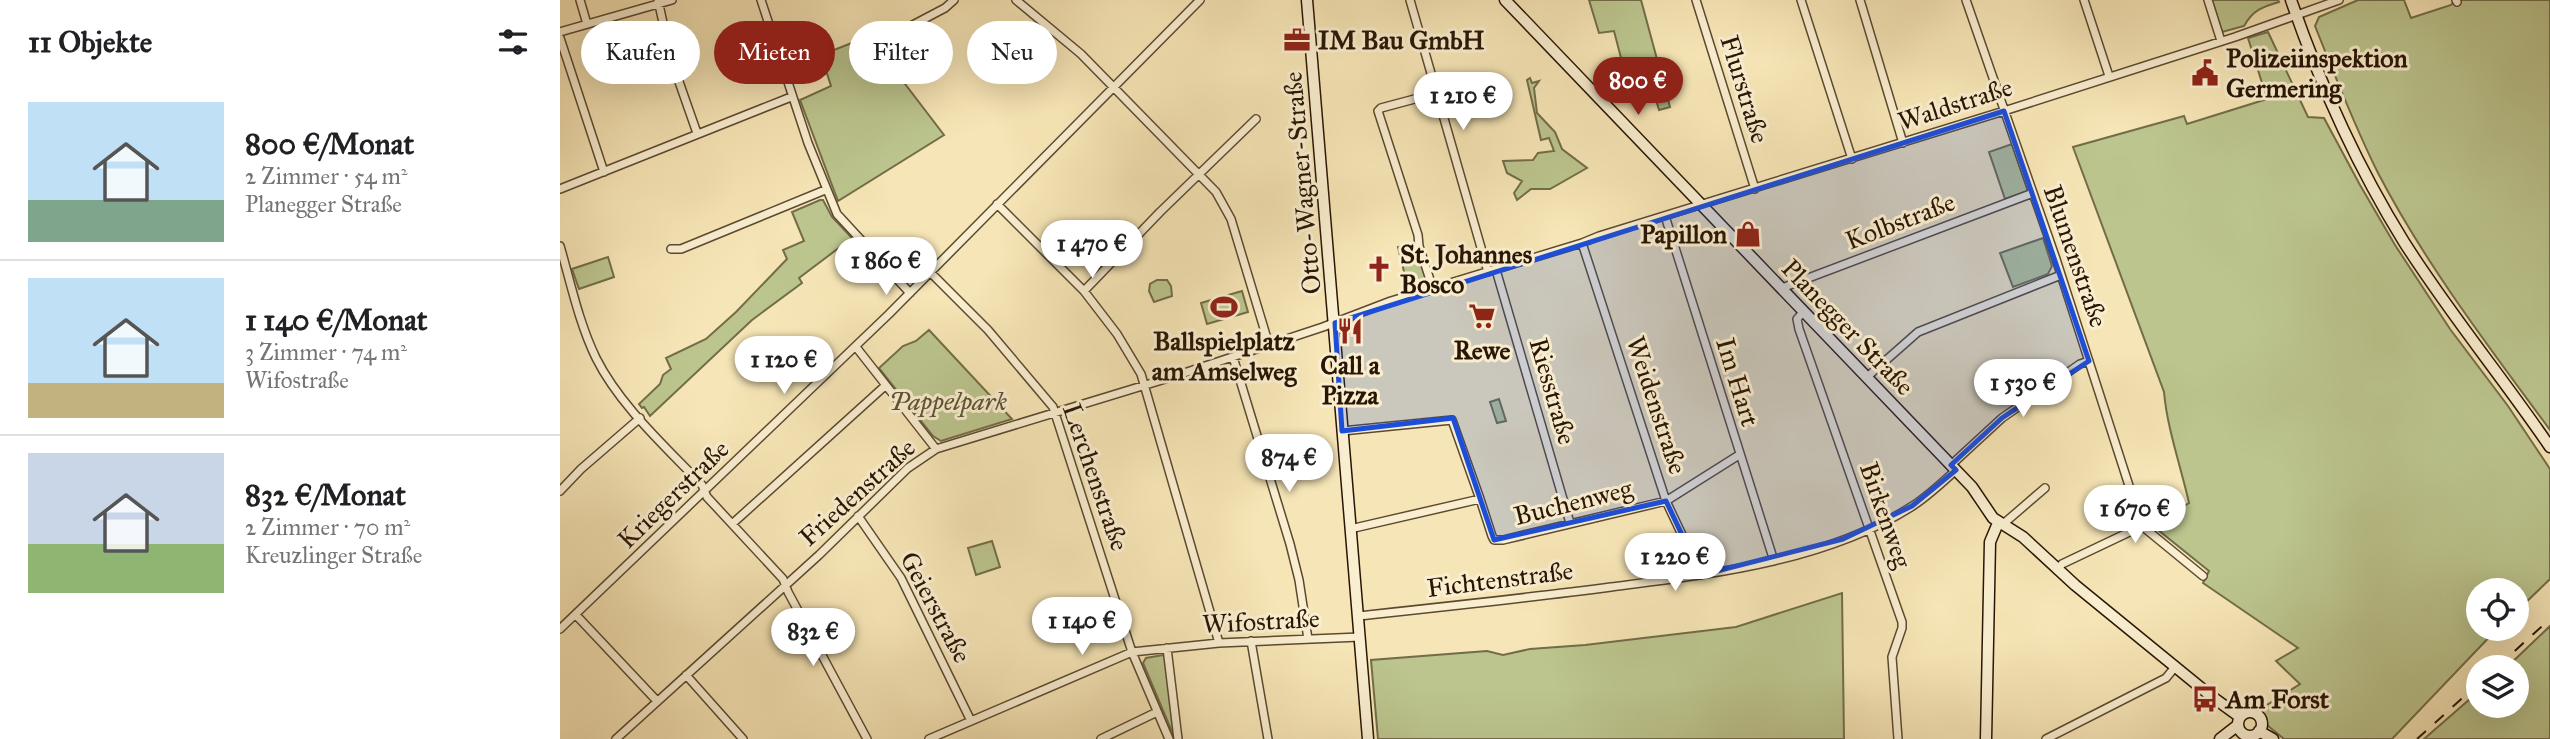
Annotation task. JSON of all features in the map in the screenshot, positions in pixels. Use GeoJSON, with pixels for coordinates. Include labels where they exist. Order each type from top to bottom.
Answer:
{"type":"FeatureCollection","features":[{"type":"Feature","properties":{"kind":"street"},"geometry":{"type":"LineString","coordinates":[[580,0],[586,21]]}},
{"type":"Feature","properties":{"kind":"street"},"geometry":{"type":"LineString","coordinates":[[597,21],[672,0]]}},
{"type":"Feature","properties":{"kind":"street"},"geometry":{"type":"LineString","coordinates":[[761,0],[791,97],[825,190],[840,219],[910,293]]}},
{"type":"Feature","properties":{"kind":"street"},"geometry":{"type":"LineString","coordinates":[[920,21],[954,0]]}},
{"type":"Feature","properties":{"kind":"street","name":"Kriegerstraße"},"geometry":{"type":"LineString","coordinates":[[560,629],[856,347],[1200,0]]}},
{"type":"Feature","properties":{"kind":"street","name":"Otto-Wagner-Straße"},"geometry":{"type":"LineString","coordinates":[[1307,0],[1368,739]]}},
{"type":"Feature","properties":{"kind":"street","name":"Riesstraße"},"geometry":{"type":"LineString","coordinates":[[1410,0],[1570,523]]}},
{"type":"Feature","properties":{"kind":"street","name":"Planegger Straße"},"geometry":{"type":"LineString","coordinates":[[1505,0],[1972,487],[1988,513],[2000,524],[2023,537],[2057,570],[2175,667],[2240,725],[2249,712],[2256,714],[2261,720],[2259,731],[2273,739]]}},
{"type":"Feature","properties":{"kind":"street","name":"Flurstraße"},"geometry":{"type":"LineString","coordinates":[[1696,0],[1755,189]]}},
{"type":"Feature","properties":{"kind":"street"},"geometry":{"type":"LineString","coordinates":[[1801,0],[1852,159]]}},
{"type":"Feature","properties":{"kind":"street"},"geometry":{"type":"LineString","coordinates":[[1860,0],[1903,143]]}},
{"type":"Feature","properties":{"kind":"street","name":"Blumenstraße"},"geometry":{"type":"LineString","coordinates":[[1966,0],[2061,275],[2143,526]]}},
{"type":"Feature","properties":{"kind":"street"},"geometry":{"type":"LineString","coordinates":[[2084,0],[2109,76]]}},
{"type":"Feature","properties":{"kind":"street"},"geometry":{"type":"LineString","coordinates":[[2208,0],[2221,41]]}},
{"type":"Feature","properties":{"kind":"street"},"geometry":{"type":"LineString","coordinates":[[2291,0],[2331,104],[2368,179],[2405,243],[2550,447]]}},
{"type":"Feature","properties":{"kind":"street","name":"Waldstraße"},"geometry":{"type":"LineString","coordinates":[[1701,205],[2004,111],[2339,0]]}},
{"type":"Feature","properties":{"kind":"street"},"geometry":{"type":"LineString","coordinates":[[1019,1],[1113,85],[1216,191],[1231,219],[1269,345]]}},
{"type":"Feature","properties":{"kind":"street"},"geometry":{"type":"LineString","coordinates":[[658,2],[675,71],[697,133]]}},
{"type":"Feature","properties":{"kind":"street"},"geometry":{"type":"LineString","coordinates":[[560,32],[581,26]]}},
{"type":"Feature","properties":{"kind":"street"},"geometry":{"type":"LineString","coordinates":[[560,38],[604,172]]}},
{"type":"Feature","properties":{"kind":"street"},"geometry":{"type":"LineString","coordinates":[[1433,289],[1419,246],[1415,223],[1378,111],[1437,93]]}},
{"type":"Feature","properties":{"kind":"street"},"geometry":{"type":"LineString","coordinates":[[560,189],[791,97]]}},
{"type":"Feature","properties":{"kind":"street"},"geometry":{"type":"LineString","coordinates":[[1084,291],[1160,212],[1256,119]]}},
{"type":"Feature","properties":{"kind":"street"},"geometry":{"type":"LineString","coordinates":[[671,250],[681,249],[825,190]]}},
{"type":"Feature","properties":{"kind":"street","name":"Kolbstraße"},"geometry":{"type":"LineString","coordinates":[[1782,288],[2033,193]]}},
{"type":"Feature","properties":{"kind":"street"},"geometry":{"type":"LineString","coordinates":[[997,204],[1084,291],[1117,334],[1141,374],[1219,643]]}},
{"type":"Feature","properties":{"kind":"street","name":"Friedenstraße"},"geometry":{"type":"LineString","coordinates":[[616,739],[916,462],[936,449],[1233,357],[1433,289],[1701,205]]}},
{"type":"Feature","properties":{"kind":"street","name":"Im Hart"},"geometry":{"type":"LineString","coordinates":[[1665,216],[1774,561]]}},
{"type":"Feature","properties":{"kind":"street","name":"Weidenstraße"},"geometry":{"type":"LineString","coordinates":[[1582,243],[1666,500],[1701,575]]}},
{"type":"Feature","properties":{"kind":"street"},"geometry":{"type":"LineString","coordinates":[[560,246],[579,313],[597,359],[607,376],[640,418],[783,579],[867,739]]}},
{"type":"Feature","properties":{"kind":"street","name":"Lerchenstraße"},"geometry":{"type":"LineString","coordinates":[[930,273],[988,330],[1053,407],[1132,653],[1169,739]]}},
{"type":"Feature","properties":{"kind":"street"},"geometry":{"type":"LineString","coordinates":[[1867,377],[1918,332],[2061,275]]}},
{"type":"Feature","properties":{"kind":"street","name":"Birkenweg"},"geometry":{"type":"LineString","coordinates":[[1804,311],[1797,319],[1798,328],[1902,625],[1892,657],[1898,739]]}},
{"type":"Feature","properties":{"kind":"street"},"geometry":{"type":"LineString","coordinates":[[856,347],[936,449]]}},
{"type":"Feature","properties":{"kind":"street"},"geometry":{"type":"LineString","coordinates":[[1233,357],[1292,551],[1300,582],[1308,639]]}},
{"type":"Feature","properties":{"kind":"street","name":"Fichtenstraße"},"geometry":{"type":"LineString","coordinates":[[1358,616],[1483,604],[1701,575],[1774,561],[1869,529],[1912,506],[2002,418],[2080,364],[2089,361]]}},
{"type":"Feature","properties":{"kind":"street"},"geometry":{"type":"LineString","coordinates":[[732,524],[886,385]]}},
{"type":"Feature","properties":{"kind":"street"},"geometry":{"type":"LineString","coordinates":[[560,491],[640,418]]}},
{"type":"Feature","properties":{"kind":"street"},"geometry":{"type":"LineString","coordinates":[[1342,431],[1452,420],[1479,499]]}},
{"type":"Feature","properties":{"kind":"street","name":"Buchenweg"},"geometry":{"type":"LineString","coordinates":[[1350,529],[1479,499],[1494,540],[1503,540],[1666,500],[1740,455]]}},
{"type":"Feature","properties":{"kind":"street"},"geometry":{"type":"LineString","coordinates":[[1986,739],[1990,542],[2000,524],[2045,488]]}},
{"type":"Feature","properties":{"kind":"street","name":"Geierstraße"},"geometry":{"type":"LineString","coordinates":[[858,516],[901,578],[971,721]]}},
{"type":"Feature","properties":{"kind":"street"},"geometry":{"type":"LineString","coordinates":[[2057,570],[2062,564],[2143,526],[2203,576]]}},
{"type":"Feature","properties":{"kind":"street"},"geometry":{"type":"LineString","coordinates":[[576,615],[657,701]]}},
{"type":"Feature","properties":{"kind":"street","name":"Wifostraße"},"geometry":{"type":"LineString","coordinates":[[929,739],[1132,653],[1219,643],[1360,637]]}},
{"type":"Feature","properties":{"kind":"street"},"geometry":{"type":"LineString","coordinates":[[1251,642],[1268,739]]}},
{"type":"Feature","properties":{"kind":"street"},"geometry":{"type":"LineString","coordinates":[[1167,648],[1178,739]]}},
{"type":"Feature","properties":{"kind":"street"},"geometry":{"type":"LineString","coordinates":[[2046,739],[2166,678],[2175,667]]}},
{"type":"Feature","properties":{"kind":"street"},"geometry":{"type":"LineString","coordinates":[[686,675],[743,739]]}},
{"type":"Feature","properties":{"kind":"street"},"geometry":{"type":"LineString","coordinates":[[1101,739],[1157,712]]}},
{"type":"Feature","properties":{"kind":"street"},"geometry":{"type":"LineString","coordinates":[[2240,725],[2250,736],[2259,731]]}},
{"type":"Feature","properties":{"kind":"street"},"geometry":{"type":"LineString","coordinates":[[2220,739],[2240,725]]}},
{"type":"Feature","properties":{"kind":"street"},"geometry":{"type":"LineString","coordinates":[[2229,739],[2240,725]]}},
{"type":"Feature","properties":{"kind":"highlighted area"},"geometry":{"type":"Polygon","coordinates":[[[2004,111],[2089,361],[2002,418],[1951,465],[1956,470],[1912,506],[1843,539],[1701,575],[1666,501],[1494,540],[1453,418],[1342,431],[1335,323],[2004,111]]]}},
{"type":"Feature","properties":{"kind":"green space"},"geometry":{"type":"Polygon","coordinates":[[[1589,0],[1641,0],[1670,107],[1659,110],[1648,72],[1626,77],[1614,31],[1599,33],[1589,0]]]}},
{"type":"Feature","properties":{"kind":"green space"},"geometry":{"type":"Polygon","coordinates":[[[2212,0],[2279,2],[2258,10],[2244,26],[2222,32],[2212,0]]]}},
{"type":"Feature","properties":{"kind":"green space"},"geometry":{"type":"Polygon","coordinates":[[[2358,0],[2404,0],[2411,18],[2451,5],[2455,0],[2550,0],[2550,430],[2437,273],[2378,173],[2361,137],[2315,26],[2319,17],[2358,0]]]}},
{"type":"Feature","properties":{"kind":"green space"},"geometry":{"type":"Polygon","coordinates":[[[2268,32],[2308,117],[2324,118],[2395,245],[2450,329],[2508,406],[2550,469],[2550,579],[2529,599],[2529,578],[2466,578],[2466,641],[2486,641],[2472,655],[2466,655],[2466,662],[2392,739],[2284,739],[2267,725],[2259,710],[2300,684],[2276,661],[2298,648],[2203,583],[2209,571],[2152,525],[2189,503],[2171,433],[2164,392],[2073,147],[2184,116],[2187,124],[2267,99],[2248,38],[2268,32]]]}},
{"type":"Feature","properties":{"kind":"green space"},"geometry":{"type":"Polygon","coordinates":[[[849,44],[849,84],[905,84],[944,135],[838,201],[800,100],[835,84],[835,50],[849,44]]]}},
{"type":"Feature","properties":{"kind":"green space"},"geometry":{"type":"Polygon","coordinates":[[[1530,78],[1532,83],[1539,81],[1534,88],[1537,113],[1555,132],[1562,149],[1587,168],[1550,189],[1531,189],[1517,200],[1514,193],[1522,181],[1507,173],[1503,161],[1533,160],[1538,153],[1554,151],[1549,138],[1541,140],[1527,80],[1530,78]]]}},
{"type":"Feature","properties":{"kind":"green space"},"geometry":{"type":"Polygon","coordinates":[[[2012,144],[2028,191],[2005,199],[1989,152],[2012,144]]]}},
{"type":"Feature","properties":{"kind":"green space"},"geometry":{"type":"Polygon","coordinates":[[[823,200],[832,217],[852,238],[799,278],[802,283],[752,320],[650,416],[639,404],[671,369],[666,358],[706,339],[736,312],[787,259],[783,250],[804,241],[792,212],[823,200]]]}},
{"type":"Feature","properties":{"kind":"green space"},"geometry":{"type":"Polygon","coordinates":[[[2043,238],[2052,266],[2048,274],[2013,287],[2000,253],[2043,238]]]}},
{"type":"Feature","properties":{"kind":"green space"},"geometry":{"type":"Polygon","coordinates":[[[1414,244],[1427,282],[1408,288],[1398,247],[1414,244]]]}},
{"type":"Feature","properties":{"kind":"green space"},"geometry":{"type":"Polygon","coordinates":[[[608,257],[614,277],[579,289],[572,269],[608,257]]]}},
{"type":"Feature","properties":{"kind":"green space"},"geometry":{"type":"Polygon","coordinates":[[[1157,280],[1167,280],[1172,296],[1154,302],[1149,291],[1150,284],[1157,280]]]}},
{"type":"Feature","properties":{"kind":"green space","name":"Ballspielplatz am Amselweg"},"geometry":{"type":"Polygon","coordinates":[[[1242,291],[1248,312],[1207,324],[1201,303],[1242,291]]]}},
{"type":"Feature","properties":{"kind":"green space","name":"Pappelpark"},"geometry":{"type":"Polygon","coordinates":[[[929,330],[1012,419],[941,441],[933,436],[879,368],[903,346],[916,341],[929,330]]]}},
{"type":"Feature","properties":{"kind":"green space"},"geometry":{"type":"Polygon","coordinates":[[[1499,399],[1506,421],[1497,423],[1490,402],[1499,399]]]}},
{"type":"Feature","properties":{"kind":"green space"},"geometry":{"type":"Polygon","coordinates":[[[992,541],[1000,567],[976,575],[968,548],[992,541]]]}},
{"type":"Feature","properties":{"kind":"green space"},"geometry":{"type":"Polygon","coordinates":[[[1842,593],[1844,739],[1378,739],[1371,660],[1487,651],[1503,655],[1530,649],[1736,627],[1842,593]]]}},
{"type":"Feature","properties":{"kind":"green space"},"geometry":{"type":"Polygon","coordinates":[[[2550,626],[2550,739],[2424,739],[2466,702],[2466,718],[2529,718],[2529,655],[2520,655],[2550,626]]]}},
{"type":"Feature","properties":{"kind":"green space"},"geometry":{"type":"Polygon","coordinates":[[[1163,655],[1175,739],[1143,663],[1146,658],[1163,655]]]}},
{"type":"Feature","properties":{"kind":"railway"},"geometry":{"type":"LineString","coordinates":[[2510,655],[2550,619]]}},
{"type":"Feature","properties":{"kind":"railway"},"geometry":{"type":"LineString","coordinates":[[2417,739],[2466,695]]}},
{"type":"Feature","properties":{"kind":"place","name":"IM Bau GmbH"},"geometry":{"type":"Point","coordinates":[1297,40]}},
{"type":"Feature","properties":{"kind":"place","name":"Polizeiinspektion Germering"},"geometry":{"type":"Point","coordinates":[2205,73]}},
{"type":"Feature","properties":{"kind":"place","name":"Papillon"},"geometry":{"type":"Point","coordinates":[1748,234]}},
{"type":"Feature","properties":{"kind":"place","name":"St. Johannes Bosco"},"geometry":{"type":"Point","coordinates":[1379,269]}},
{"type":"Feature","properties":{"kind":"place","name":"Ballspielplatz am Amselweg"},"geometry":{"type":"Point","coordinates":[1224,307]}},
{"type":"Feature","properties":{"kind":"place","name":"Rewe"},"geometry":{"type":"Point","coordinates":[1482,316]}},
{"type":"Feature","properties":{"kind":"place","name":"Call a Pizza"},"geometry":{"type":"Point","coordinates":[1350,331]}},
{"type":"Feature","properties":{"kind":"place","name":"Am Forst"},"geometry":{"type":"Point","coordinates":[2205,699]}}]}
